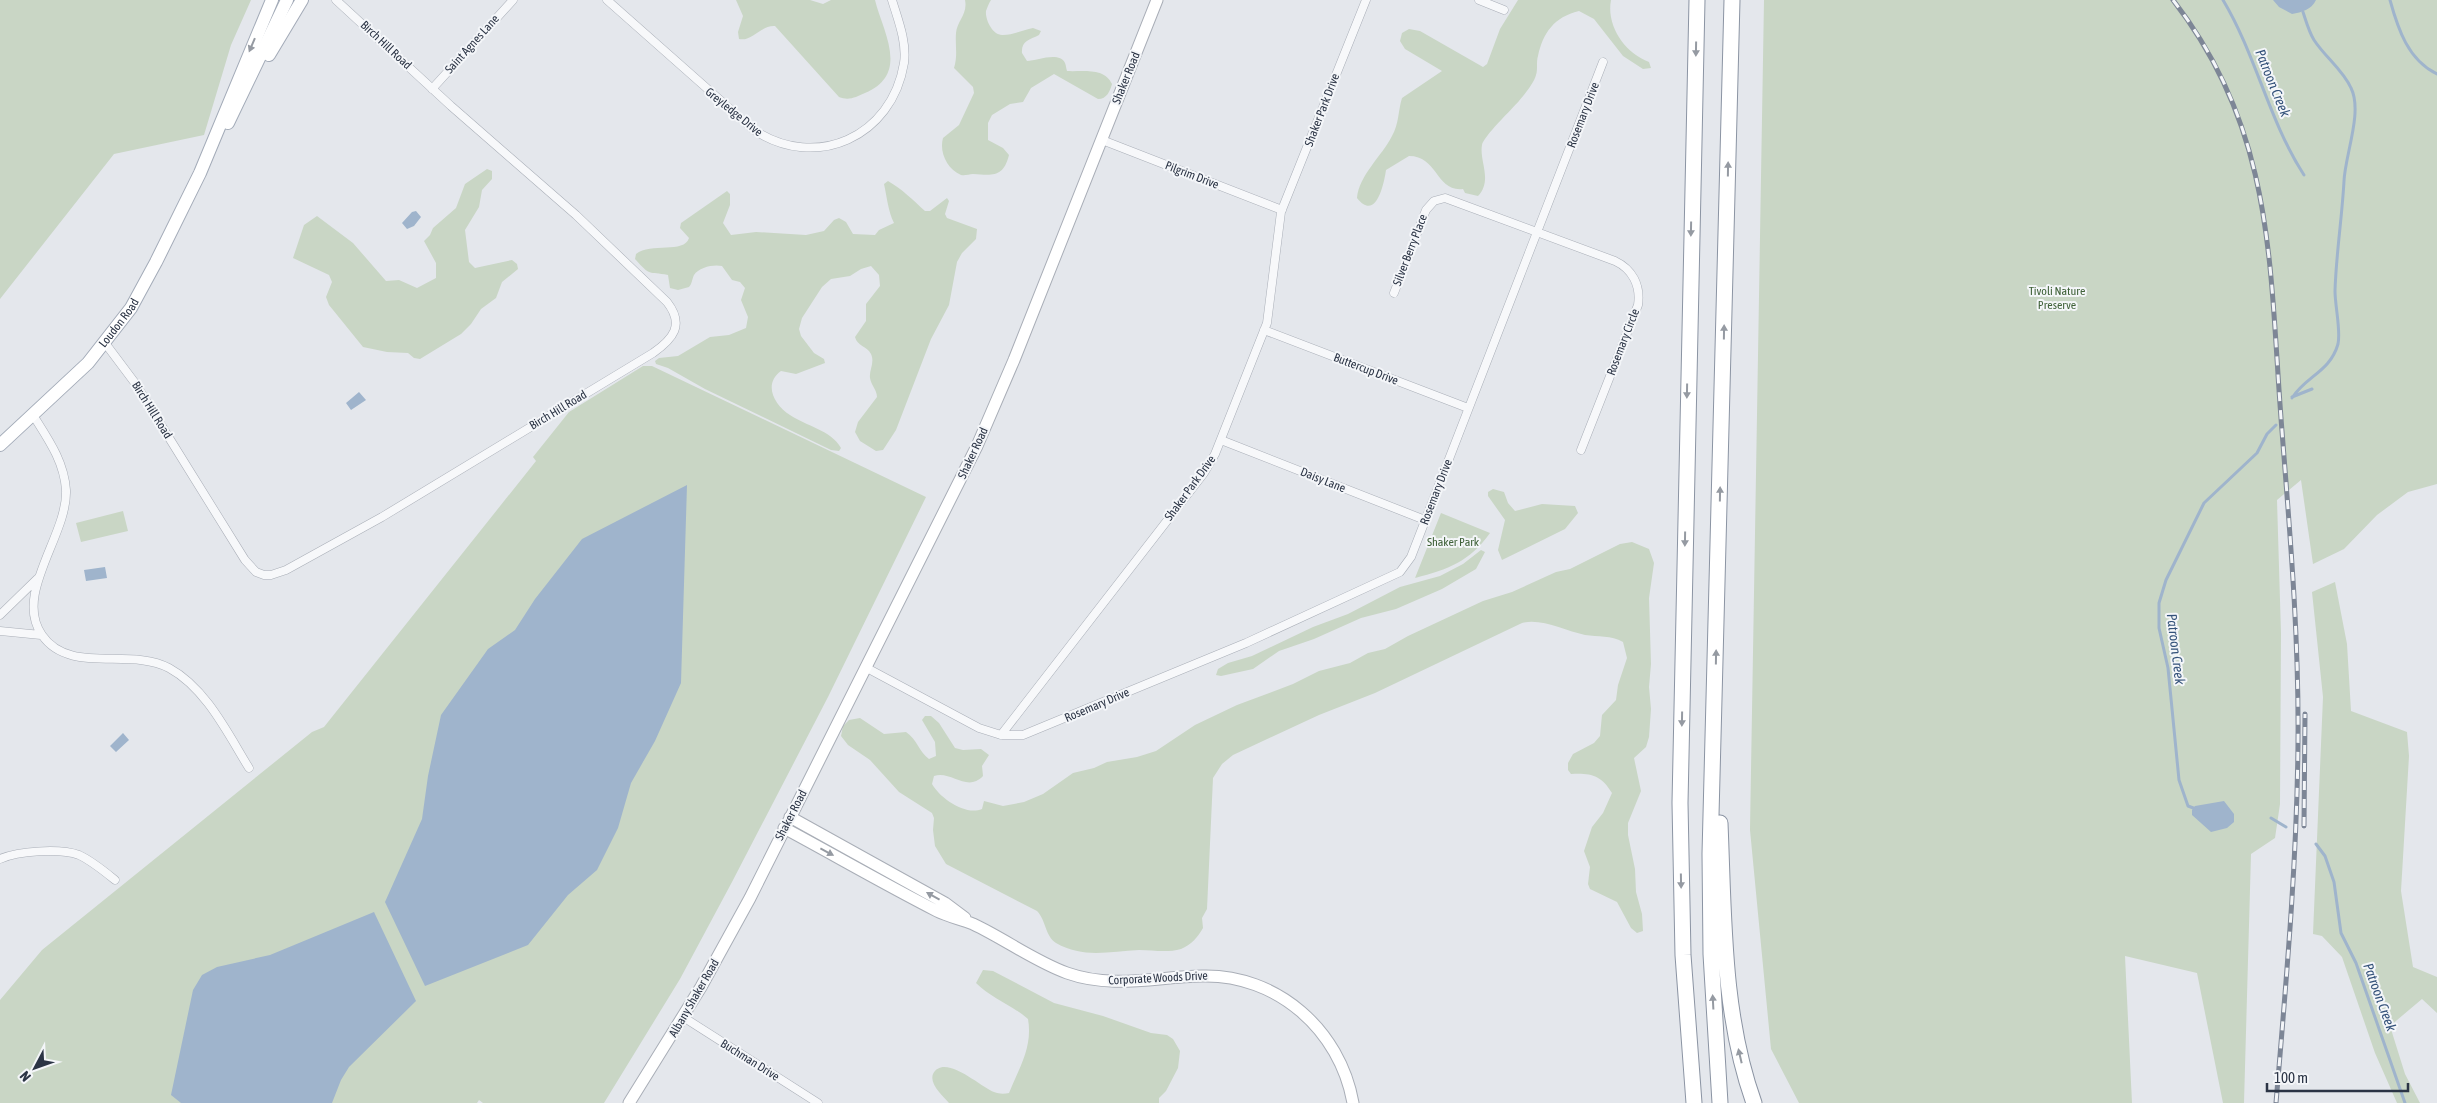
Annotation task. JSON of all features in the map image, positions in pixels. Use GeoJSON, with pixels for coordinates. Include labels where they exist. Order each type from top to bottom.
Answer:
{"type":"FeatureCollection","features":[{"type":"Feature","properties":{"kind":"highway"},"geometry":{"type":"LineString","coordinates":[[1694,1103],[1683,955],[1680,803],[1697,0]]}},
{"type":"Feature","properties":{"kind":"highway"},"geometry":{"type":"LineString","coordinates":[[1720,1103],[1711,929],[1711,803],[1732,0]]}},
{"type":"Feature","properties":{"kind":"highway"},"geometry":{"type":"LineString","coordinates":[[1715,706],[1727,965],[1737,1039],[1754,1103]]}},
{"type":"Feature","properties":{"kind":"main road"},"geometry":{"type":"LineString","coordinates":[[200,173],[272,0]]}},
{"type":"Feature","properties":{"kind":"main road"},"geometry":{"type":"LineString","coordinates":[[200,173],[218,144],[287,0]]}},
{"type":"Feature","properties":{"kind":"main road"},"geometry":{"type":"LineString","coordinates":[[243,94],[302,0]]}},
{"type":"Feature","properties":{"kind":"main road","name":"Shaker Road"},"geometry":{"type":"LineString","coordinates":[[754,890],[865,667],[936,531],[990,416],[1158,0]]}},
{"type":"Feature","properties":{"kind":"main road","name":"Loudon Road"},"geometry":{"type":"LineString","coordinates":[[0,445],[77,374],[105,344],[140,293],[200,173]]}},
{"type":"Feature","properties":{"kind":"main road","name":"Corporate Woods Drive"},"geometry":{"type":"LineString","coordinates":[[790,817],[945,903],[972,924]]}},
{"type":"Feature","properties":{"kind":"main road","name":"Corporate Woods Drive"},"geometry":{"type":"LineString","coordinates":[[784,828],[940,912],[972,924],[1046,964],[1087,978],[1126,982],[1217,976],[1248,981],[1266,988],[1293,1004],[1321,1031],[1341,1063],[1353,1103]]}},
{"type":"Feature","properties":{"kind":"main road","name":"Albany Shaker Road"},"geometry":{"type":"LineString","coordinates":[[629,1103],[683,1018],[754,890]]}},
{"type":"Feature","properties":{"kind":"street","name":"Birch Hill Road"},"geometry":{"type":"LineString","coordinates":[[105,344],[140,390],[245,560],[256,572],[267,575],[286,570],[382,517],[667,343],[674,333],[677,320],[674,311],[667,302],[576,215],[432,89],[336,0]]}},
{"type":"Feature","properties":{"kind":"street","name":"Saint Agnes Lane"},"geometry":{"type":"LineString","coordinates":[[432,89],[512,0]]}},
{"type":"Feature","properties":{"kind":"street","name":"Greyledge Drive"},"geometry":{"type":"LineString","coordinates":[[607,0],[754,130],[782,144],[812,148],[834,145],[858,135],[873,124],[890,101],[899,84],[904,56],[902,36],[892,0]]}},
{"type":"Feature","properties":{"kind":"street","name":"Shaker Park Drive"},"geometry":{"type":"LineString","coordinates":[[1001,735],[1206,469],[1221,440],[1264,330],[1270,308],[1282,210],[1366,0]]}},
{"type":"Feature","properties":{"kind":"street"},"geometry":{"type":"LineString","coordinates":[[1479,0],[1504,10]]}},
{"type":"Feature","properties":{"kind":"street","name":"Rosemary Drive"},"geometry":{"type":"LineString","coordinates":[[1001,735],[1018,736],[1037,730],[1246,643],[1391,578],[1408,564],[1603,62]]}},
{"type":"Feature","properties":{"kind":"street","name":"Pilgrim Drive"},"geometry":{"type":"LineString","coordinates":[[1102,140],[1282,210]]}},
{"type":"Feature","properties":{"kind":"street","name":"Silver Berry Place"},"geometry":{"type":"LineString","coordinates":[[1394,293],[1424,212],[1436,200],[1454,200],[1538,233]]}},
{"type":"Feature","properties":{"kind":"street","name":"Rosemary Circle"},"geometry":{"type":"LineString","coordinates":[[1538,233],[1619,263],[1633,276],[1638,290],[1636,309],[1581,450]]}},
{"type":"Feature","properties":{"kind":"street","name":"Buttercup Drive"},"geometry":{"type":"LineString","coordinates":[[1264,330],[1468,408]]}},
{"type":"Feature","properties":{"kind":"street"},"geometry":{"type":"LineString","coordinates":[[33,415],[59,459],[66,494],[62,518],[40,575],[35,605],[36,621],[41,635],[50,644],[68,656],[150,661],[176,672],[192,686],[212,711],[250,768]]}},
{"type":"Feature","properties":{"kind":"street","name":"Daisy Lane"},"geometry":{"type":"LineString","coordinates":[[1221,440],[1425,520]]}},
{"type":"Feature","properties":{"kind":"street"},"geometry":{"type":"LineString","coordinates":[[0,615],[40,575]]}},
{"type":"Feature","properties":{"kind":"street"},"geometry":{"type":"LineString","coordinates":[[0,631],[41,635]]}},
{"type":"Feature","properties":{"kind":"street"},"geometry":{"type":"LineString","coordinates":[[865,667],[979,728],[1001,735]]}},
{"type":"Feature","properties":{"kind":"street"},"geometry":{"type":"LineString","coordinates":[[0,859],[24,853],[72,854],[91,862],[115,880]]}},
{"type":"Feature","properties":{"kind":"street","name":"Buchman Drive"},"geometry":{"type":"LineString","coordinates":[[683,1018],[818,1103]]}},
{"type":"Feature","properties":{"kind":"green space"},"geometry":{"type":"Polygon","coordinates":[[[0,0],[251,0],[231,45],[204,135],[114,154],[0,299],[0,0]]]}},
{"type":"Feature","properties":{"kind":"green space"},"geometry":{"type":"Polygon","coordinates":[[[736,0],[810,0],[823,4],[831,0],[875,0],[890,51],[887,75],[879,85],[865,93],[849,99],[839,97],[775,26],[765,28],[748,38],[739,39],[738,32],[743,16],[736,0]]]}},
{"type":"Feature","properties":{"kind":"green space"},"geometry":{"type":"Polygon","coordinates":[[[965,0],[991,0],[986,11],[987,19],[990,27],[999,35],[1033,28],[1041,31],[1039,35],[1024,43],[1022,53],[1027,61],[1048,57],[1062,59],[1067,71],[1098,73],[1104,75],[1112,84],[1106,96],[1098,99],[1054,74],[1031,88],[1023,102],[1010,104],[992,115],[988,123],[988,140],[1003,148],[1009,155],[1004,168],[996,174],[961,175],[948,164],[942,149],[943,138],[959,125],[974,93],[973,87],[954,68],[956,33],[964,13],[965,0]]]}},
{"type":"Feature","properties":{"kind":"green space"},"geometry":{"type":"Polygon","coordinates":[[[1518,0],[1611,0],[1610,10],[1614,29],[1625,45],[1640,58],[1649,62],[1651,68],[1643,69],[1623,56],[1594,19],[1579,11],[1563,17],[1551,27],[1543,40],[1537,58],[1537,73],[1529,89],[1492,130],[1482,145],[1485,184],[1478,196],[1465,193],[1463,189],[1447,185],[1426,162],[1409,156],[1386,170],[1378,198],[1369,206],[1364,204],[1357,198],[1362,181],[1394,131],[1402,98],[1442,71],[1405,49],[1400,41],[1402,33],[1409,29],[1420,31],[1483,67],[1487,64],[1500,29],[1518,0]]]}},
{"type":"Feature","properties":{"kind":"green space","name":"Tivoli Nature Preserve"},"geometry":{"type":"Polygon","coordinates":[[[1764,0],[2437,0],[2437,484],[2408,492],[2377,515],[2344,549],[2313,564],[2301,480],[2277,500],[2281,633],[2280,804],[2275,838],[2251,854],[2244,1103],[2223,1103],[2197,973],[2125,956],[2132,1103],[1799,1103],[1771,1049],[1750,830],[1764,0]]]}},
{"type":"Feature","properties":{"kind":"green space"},"geometry":{"type":"Polygon","coordinates":[[[487,169],[492,171],[492,179],[482,190],[479,207],[465,230],[469,262],[475,268],[512,260],[517,264],[518,269],[502,282],[496,298],[481,309],[471,324],[461,334],[420,359],[414,358],[408,353],[387,352],[363,347],[329,305],[326,297],[332,282],[329,275],[293,258],[304,225],[317,216],[353,243],[386,281],[399,280],[417,288],[436,278],[436,263],[424,241],[430,235],[433,228],[456,208],[465,184],[487,169]]]}},
{"type":"Feature","properties":{"kind":"green space"},"geometry":{"type":"Polygon","coordinates":[[[888,181],[903,191],[925,211],[930,211],[947,198],[949,201],[945,214],[947,218],[977,229],[976,239],[962,253],[957,262],[949,305],[931,339],[896,430],[883,450],[876,451],[860,441],[855,432],[858,422],[877,397],[870,378],[871,354],[855,337],[866,321],[866,304],[880,286],[879,275],[871,266],[861,269],[850,276],[831,279],[822,287],[802,318],[799,329],[801,336],[814,353],[824,359],[825,363],[796,374],[781,371],[773,382],[773,394],[779,406],[796,419],[831,437],[841,448],[839,451],[831,450],[705,389],[668,368],[656,364],[655,361],[659,358],[678,356],[710,337],[729,335],[746,328],[748,317],[741,300],[745,288],[740,282],[732,280],[722,266],[715,265],[696,272],[689,287],[678,290],[670,288],[668,275],[647,271],[635,259],[636,254],[650,249],[681,246],[686,243],[689,238],[680,228],[681,223],[727,191],[730,194],[730,205],[723,223],[731,235],[756,232],[806,235],[824,231],[834,220],[839,218],[846,222],[853,234],[875,235],[879,230],[894,223],[884,184],[888,181]]]}},
{"type":"Feature","properties":{"kind":"green space"},"geometry":{"type":"Polygon","coordinates":[[[643,366],[652,366],[926,497],[828,697],[732,882],[680,979],[604,1103],[483,1103],[479,1100],[477,1103],[0,1103],[0,1000],[42,950],[312,732],[324,727],[536,461],[533,457],[569,412],[643,366]]]}},
{"type":"Feature","properties":{"kind":"green space"},"geometry":{"type":"Polygon","coordinates":[[[1493,489],[1504,492],[1508,503],[1515,511],[1542,504],[1575,506],[1578,513],[1565,529],[1502,560],[1498,550],[1505,520],[1488,496],[1488,492],[1493,489]]]}},
{"type":"Feature","properties":{"kind":"green space"},"geometry":{"type":"Polygon","coordinates":[[[123,511],[128,531],[81,542],[76,523],[123,511]]]}},
{"type":"Feature","properties":{"kind":"green space","name":"Shaker Park"},"geometry":{"type":"Polygon","coordinates":[[[1441,513],[1490,533],[1466,558],[1438,571],[1415,578],[1441,513]]]}},
{"type":"Feature","properties":{"kind":"green space"},"geometry":{"type":"Polygon","coordinates":[[[1632,542],[1649,549],[1654,563],[1649,598],[1651,664],[1649,687],[1651,709],[1649,737],[1646,747],[1634,758],[1641,791],[1628,823],[1628,835],[1635,869],[1636,892],[1642,914],[1643,931],[1637,933],[1631,928],[1617,902],[1590,889],[1588,884],[1590,867],[1584,851],[1592,827],[1603,813],[1612,793],[1604,782],[1595,776],[1571,774],[1568,770],[1568,763],[1573,754],[1594,743],[1600,736],[1602,715],[1616,700],[1618,685],[1627,658],[1623,642],[1614,638],[1585,635],[1537,622],[1522,623],[1375,693],[1319,715],[1233,755],[1222,764],[1213,778],[1207,909],[1202,918],[1203,928],[1191,943],[1176,950],[1087,953],[1066,948],[1056,943],[1052,940],[1037,911],[946,864],[935,846],[934,818],[932,813],[899,792],[870,760],[848,745],[841,736],[843,726],[849,720],[860,718],[884,734],[906,732],[929,759],[936,756],[935,742],[922,720],[925,716],[931,716],[939,723],[955,748],[963,750],[981,749],[989,755],[982,766],[983,776],[977,781],[965,782],[947,776],[934,776],[932,784],[941,795],[961,808],[975,811],[982,809],[984,801],[1003,806],[1024,802],[1043,794],[1073,773],[1094,768],[1107,762],[1137,757],[1156,751],[1195,725],[1237,705],[1293,684],[1319,671],[1350,663],[1368,653],[1385,649],[1408,636],[1483,601],[1512,592],[1556,572],[1570,569],[1620,544],[1632,542]]]}},
{"type":"Feature","properties":{"kind":"green space"},"geometry":{"type":"Polygon","coordinates":[[[1481,550],[1485,552],[1476,569],[1442,589],[1396,609],[1361,618],[1314,639],[1279,651],[1253,669],[1221,676],[1216,675],[1218,669],[1228,663],[1252,656],[1313,627],[1348,614],[1400,587],[1440,576],[1463,564],[1481,550]]]}},
{"type":"Feature","properties":{"kind":"green space"},"geometry":{"type":"Polygon","coordinates":[[[2335,582],[2347,644],[2351,711],[2407,732],[2409,756],[2401,891],[2413,967],[2437,977],[2437,1013],[2422,999],[2390,1026],[2405,1074],[2420,1103],[2397,1103],[2375,1053],[2342,957],[2322,936],[2313,934],[2323,697],[2312,592],[2335,582]]]}},
{"type":"Feature","properties":{"kind":"green space"},"geometry":{"type":"Polygon","coordinates":[[[983,970],[993,971],[1054,1003],[1103,1016],[1151,1033],[1167,1035],[1173,1039],[1180,1051],[1178,1068],[1166,1091],[1159,1098],[1159,1103],[949,1103],[937,1090],[933,1082],[933,1074],[938,1068],[954,1069],[994,1092],[1009,1093],[1027,1048],[1029,1039],[1028,1019],[976,983],[983,970]]]}},
{"type":"Feature","properties":{"kind":"water"},"geometry":{"type":"Polygon","coordinates":[[[2273,0],[2316,0],[2309,8],[2292,14],[2279,7],[2273,0]]]}},
{"type":"Feature","properties":{"kind":"water"},"geometry":{"type":"Polygon","coordinates":[[[416,211],[421,217],[414,226],[407,229],[402,223],[412,212],[416,211]]]}},
{"type":"Feature","properties":{"kind":"water"},"geometry":{"type":"Polygon","coordinates":[[[359,392],[366,400],[351,410],[346,403],[359,392]]]}},
{"type":"Feature","properties":{"kind":"water"},"geometry":{"type":"Polygon","coordinates":[[[687,485],[681,683],[655,741],[631,783],[618,828],[597,870],[568,895],[528,945],[425,986],[385,902],[422,819],[428,776],[441,715],[488,649],[515,630],[535,599],[582,539],[687,485]]]}},
{"type":"Feature","properties":{"kind":"water"},"geometry":{"type":"Polygon","coordinates":[[[105,567],[107,578],[86,581],[84,570],[105,567]]]}},
{"type":"Feature","properties":{"kind":"water"},"geometry":{"type":"Polygon","coordinates":[[[123,733],[129,740],[116,752],[110,746],[123,733]]]}},
{"type":"Feature","properties":{"kind":"water"},"geometry":{"type":"Polygon","coordinates":[[[2224,801],[2234,814],[2234,822],[2227,828],[2211,832],[2192,815],[2192,810],[2195,806],[2224,801]]]}},
{"type":"Feature","properties":{"kind":"water"},"geometry":{"type":"Polygon","coordinates":[[[374,912],[416,1001],[349,1067],[341,1080],[332,1103],[181,1103],[171,1095],[193,990],[202,975],[217,967],[270,955],[374,912]]]}},
{"type":"Feature","properties":{"kind":"waterway","name":"Patroon Creek"},"geometry":{"type":"LineString","coordinates":[[2223,0],[2245,43],[2281,133],[2304,175]]}},
{"type":"Feature","properties":{"kind":"waterway"},"geometry":{"type":"LineString","coordinates":[[2390,0],[2401,32],[2411,52],[2427,68],[2437,74]]}},
{"type":"Feature","properties":{"kind":"waterway"},"geometry":{"type":"LineString","coordinates":[[2292,398],[2304,384],[2324,368],[2338,344],[2339,332],[2335,291],[2345,171],[2355,109],[2354,98],[2348,81],[2314,40],[2303,12]]}},
{"type":"Feature","properties":{"kind":"waterway","name":"Patroon Creek"},"geometry":{"type":"LineString","coordinates":[[2292,397],[2312,389]]}},
{"type":"Feature","properties":{"kind":"waterway","name":"Patroon Creek"},"geometry":{"type":"LineString","coordinates":[[2196,809],[2188,806],[2179,780],[2168,668],[2159,628],[2159,603],[2166,580],[2204,503],[2257,453],[2267,434],[2276,425]]}},
{"type":"Feature","properties":{"kind":"waterway","name":"Patroon Creek"},"geometry":{"type":"LineString","coordinates":[[2271,818],[2286,827]]}},
{"type":"Feature","properties":{"kind":"waterway","name":"Patroon Creek"},"geometry":{"type":"LineString","coordinates":[[2316,844],[2325,856],[2334,882],[2341,933],[2356,963],[2405,1103]]}},
{"type":"Feature","properties":{"kind":"railway"},"geometry":{"type":"LineString","coordinates":[[2173,0],[2207,50],[2232,101],[2250,153],[2262,206],[2269,260],[2293,586],[2298,703],[2293,878],[2276,1103]]}},
{"type":"Feature","properties":{"kind":"railway"},"geometry":{"type":"LineString","coordinates":[[2304,826],[2305,714]]}}]}
